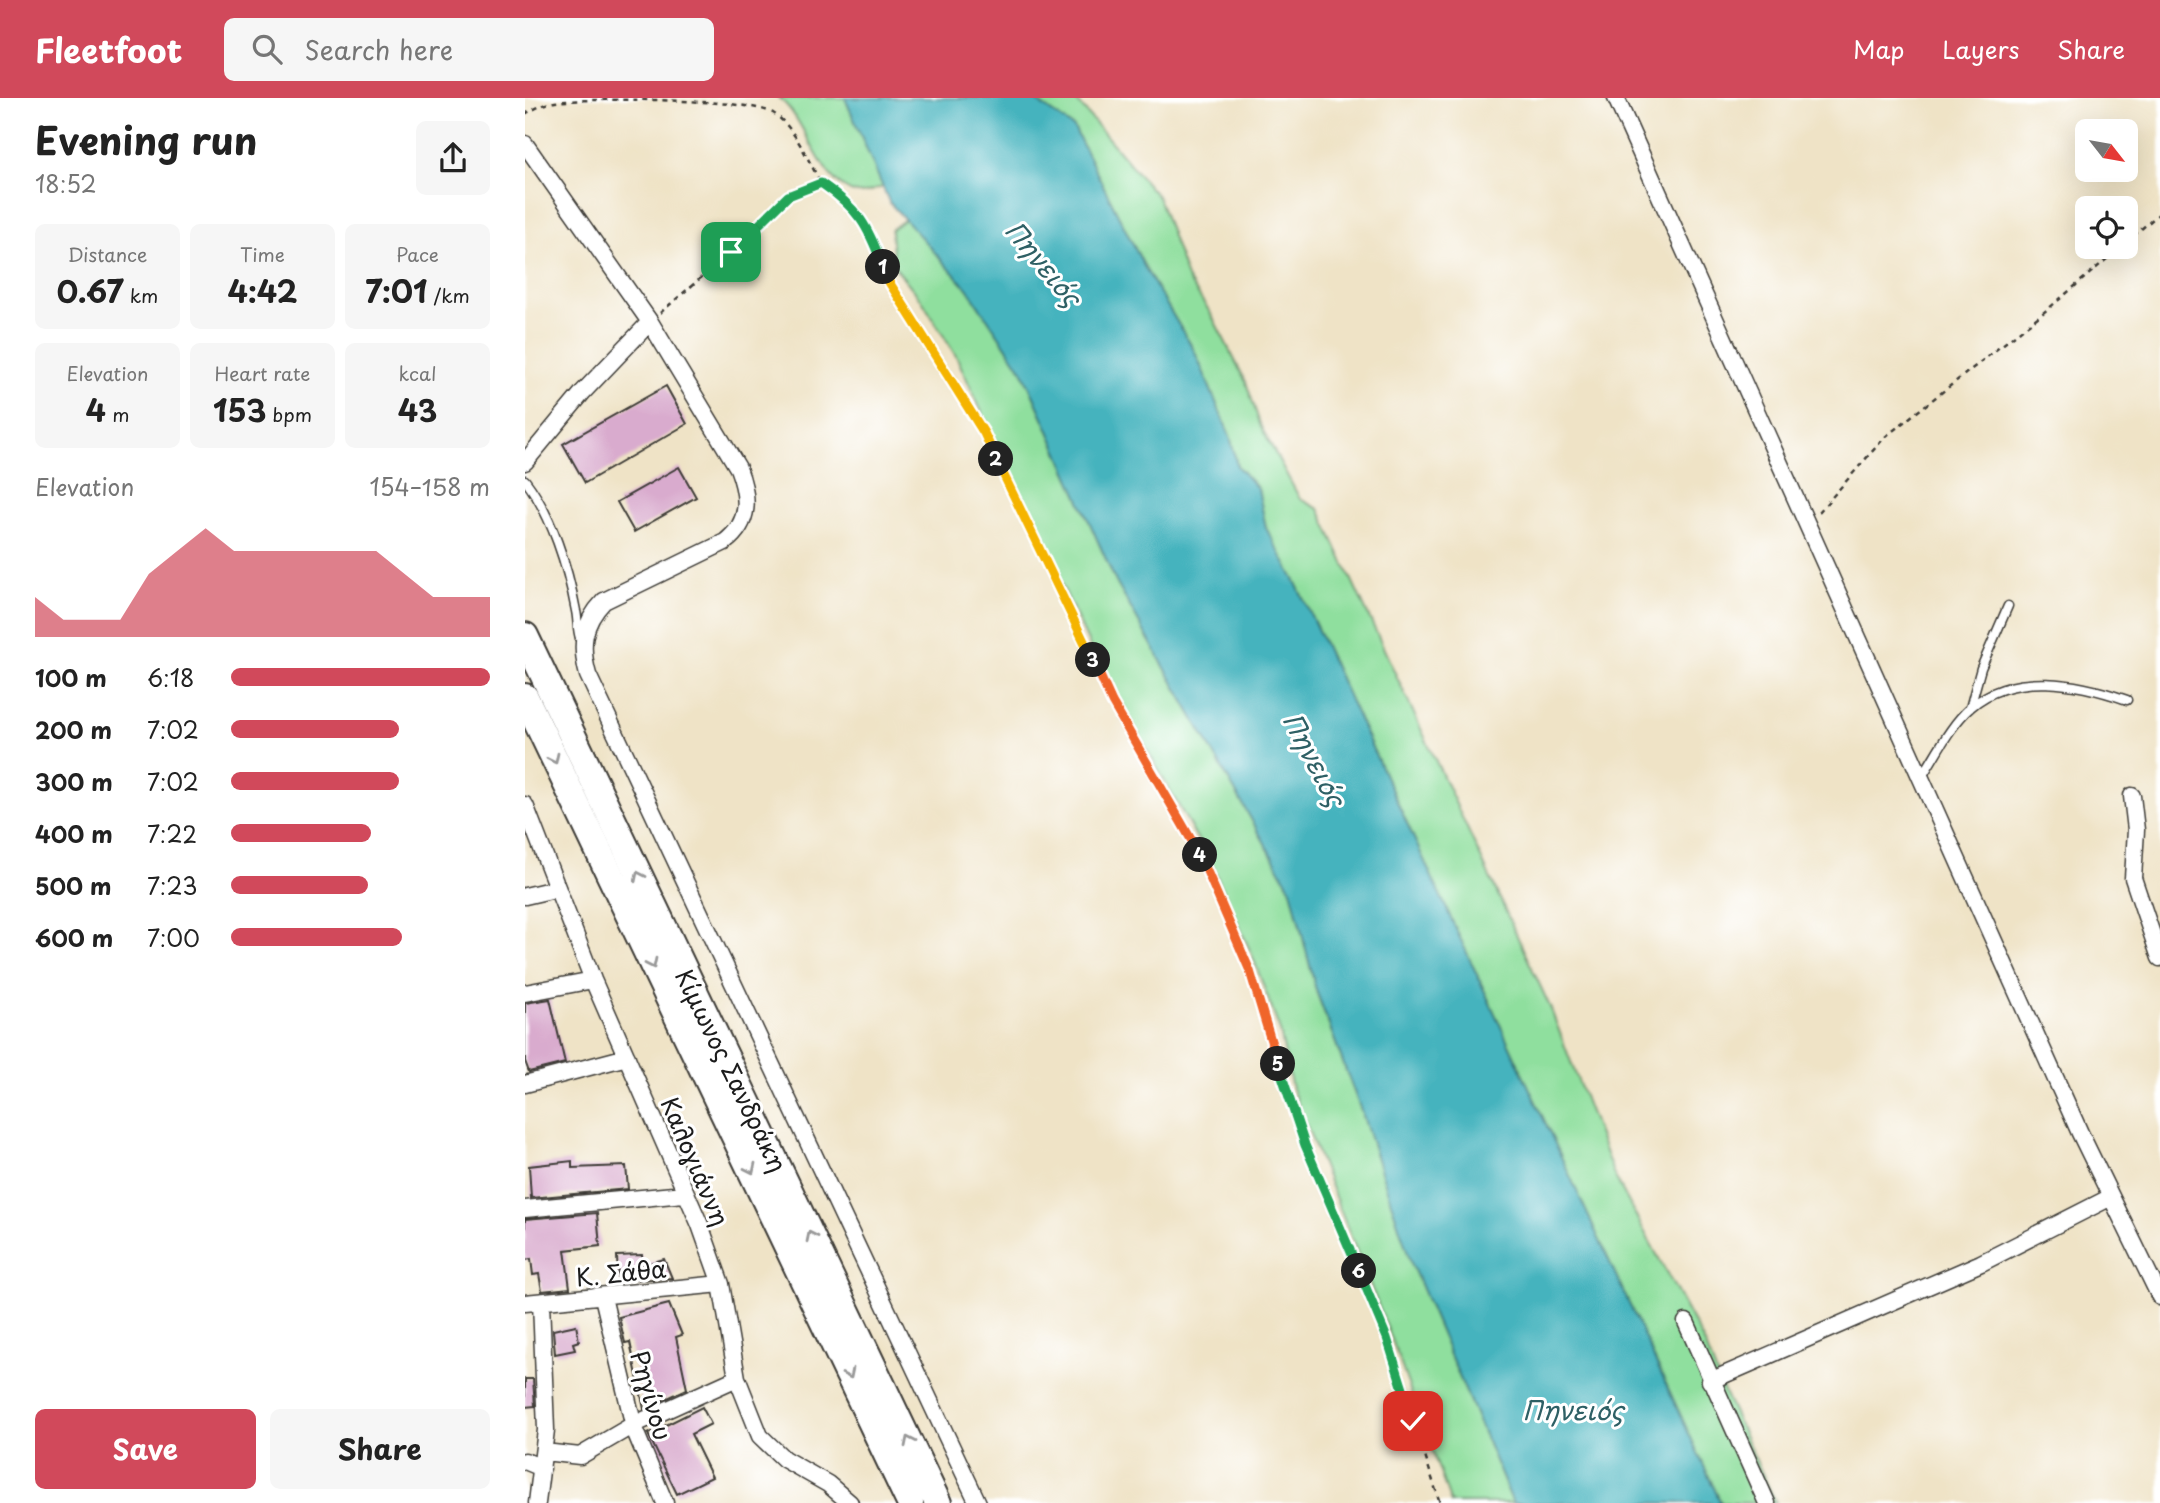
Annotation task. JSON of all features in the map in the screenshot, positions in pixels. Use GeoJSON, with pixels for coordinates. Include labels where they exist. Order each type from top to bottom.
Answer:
{"type":"FeatureCollection","features":[{"type":"Feature","properties":{"kind":"highway","name":"Κίμωνος Σανδράκη"},"geometry":{"type":"LineString","coordinates":[[525,636],[938,1503]]}},
{"type":"Feature","properties":{"kind":"highway","name":"Κίμωνος Σανδράκη"},"geometry":{"type":"LineString","coordinates":[[525,697],[910,1503]]}},
{"type":"Feature","properties":{"kind":"street"},"geometry":{"type":"LineString","coordinates":[[1616,98],[1920,778],[2111,1198],[2160,1297]]}},
{"type":"Feature","properties":{"kind":"street"},"geometry":{"type":"LineString","coordinates":[[525,144],[650,322],[738,468],[747,491],[747,512],[738,532],[725,542],[604,601],[589,616],[582,644],[588,675],[978,1503]]}},
{"type":"Feature","properties":{"kind":"street"},"geometry":{"type":"LineString","coordinates":[[525,462],[583,392],[650,322]]}},
{"type":"Feature","properties":{"kind":"street"},"geometry":{"type":"LineString","coordinates":[[2132,796],[2136,830],[2133,878],[2160,958]]}},
{"type":"Feature","properties":{"kind":"street","name":"Καλογιάννη"},"geometry":{"type":"LineString","coordinates":[[526,811],[593,980],[684,1194],[700,1225],[720,1284],[737,1378],[760,1436],[774,1452],[844,1495],[849,1503]]}},
{"type":"Feature","properties":{"kind":"street"},"geometry":{"type":"LineString","coordinates":[[525,896],[555,889]]}},
{"type":"Feature","properties":{"kind":"street"},"geometry":{"type":"LineString","coordinates":[[525,993],[593,980]]}},
{"type":"Feature","properties":{"kind":"street"},"geometry":{"type":"LineString","coordinates":[[525,1084],[627,1057]]}},
{"type":"Feature","properties":{"kind":"street"},"geometry":{"type":"LineString","coordinates":[[525,1209],[684,1194]]}},
{"type":"Feature","properties":{"kind":"street"},"geometry":{"type":"LineString","coordinates":[[1710,1381],[1982,1263],[2111,1198]]}},
{"type":"Feature","properties":{"kind":"street","name":"Κ. Σάθα"},"geometry":{"type":"LineString","coordinates":[[533,1302],[720,1284]]}},
{"type":"Feature","properties":{"kind":"street","name":"Ρηγίνου"},"geometry":{"type":"LineString","coordinates":[[603,1297],[633,1425],[666,1503]]}},
{"type":"Feature","properties":{"kind":"street"},"geometry":{"type":"LineString","coordinates":[[533,1302],[546,1430],[537,1503]]}},
{"type":"Feature","properties":{"kind":"street"},"geometry":{"type":"LineString","coordinates":[[1686,1322],[1710,1381],[1767,1503]]}},
{"type":"Feature","properties":{"kind":"street"},"geometry":{"type":"LineString","coordinates":[[525,1461],[580,1456],[633,1425],[737,1378]]}},
{"type":"Feature","properties":{"kind":"lane"},"geometry":{"type":"LineString","coordinates":[[525,480],[541,500],[551,526],[577,612],[582,644]]}},
{"type":"Feature","properties":{"kind":"lane"},"geometry":{"type":"LineString","coordinates":[[1920,778],[1970,708],[1986,657],[2008,606]]}},
{"type":"Feature","properties":{"kind":"lane"},"geometry":{"type":"LineString","coordinates":[[1970,708],[1995,691],[2042,684],[2076,685],[2127,700]]}},
{"type":"Feature","properties":{"kind":"path"},"geometry":{"type":"LineString","coordinates":[[525,114],[551,102],[590,100],[744,103],[772,113],[789,130],[821,183],[840,196],[869,227],[889,282],[984,433],[1112,702],[1203,861],[1250,971],[1305,1145],[1387,1338],[1440,1503]]}},
{"type":"Feature","properties":{"kind":"path"},"geometry":{"type":"LineString","coordinates":[[650,322],[731,252],[788,196],[821,183]]}},
{"type":"Feature","properties":{"kind":"path"},"geometry":{"type":"LineString","coordinates":[[2138,232],[2160,213]]}},
{"type":"Feature","properties":{"kind":"path"},"geometry":{"type":"LineString","coordinates":[[1809,525],[1845,479],[1885,438],[2048,309],[2106,259]]}},
{"type":"Feature","properties":{"kind":"green space"},"geometry":{"type":"Polygon","coordinates":[[[779,98],[845,98],[883,187],[866,193],[844,188],[823,165],[798,121],[779,98]]]}},
{"type":"Feature","properties":{"kind":"green space"},"geometry":{"type":"Polygon","coordinates":[[[1032,98],[1074,98],[1158,197],[1187,278],[1210,312],[1246,382],[1261,427],[1300,499],[1319,509],[1550,1007],[1614,1175],[1705,1344],[1724,1392],[1776,1503],[1721,1503],[1296,583],[1266,528],[1258,489],[1237,466],[1230,436],[1195,352],[1146,270],[1074,128],[1032,98]]]}},
{"type":"Feature","properties":{"kind":"green space"},"geometry":{"type":"Polygon","coordinates":[[[905,219],[967,288],[1023,372],[1116,582],[1291,889],[1316,991],[1362,1113],[1411,1263],[1513,1503],[1451,1503],[1392,1340],[1292,1089],[1280,1031],[1252,955],[1212,865],[1095,657],[957,358],[921,299],[894,266],[891,230],[905,219]]]}},
{"type":"Feature","properties":{"kind":"water","name":"Πηνειός"},"geometry":{"type":"Polygon","coordinates":[[[845,98],[1032,98],[1074,128],[1146,270],[1195,352],[1230,436],[1237,466],[1258,489],[1266,528],[1296,583],[1721,1503],[1513,1503],[1411,1263],[1362,1113],[1316,990],[1291,889],[1116,582],[1023,372],[967,288],[889,202],[845,98]]]}},
{"type":"Feature","properties":{"kind":"building"},"geometry":{"type":"Polygon","coordinates":[[[666,386],[687,424],[585,483],[563,444],[666,386]]]}},
{"type":"Feature","properties":{"kind":"building"},"geometry":{"type":"Polygon","coordinates":[[[679,467],[696,497],[634,532],[617,502],[679,467]]]}},
{"type":"Feature","properties":{"kind":"building"},"geometry":{"type":"Polygon","coordinates":[[[550,999],[565,1063],[529,1072],[525,1061],[525,1003],[550,999]]]}},
{"type":"Feature","properties":{"kind":"building"},"geometry":{"type":"Polygon","coordinates":[[[572,1161],[572,1168],[626,1166],[628,1189],[531,1198],[529,1166],[572,1161]]]}},
{"type":"Feature","properties":{"kind":"building"},"geometry":{"type":"Polygon","coordinates":[[[597,1213],[600,1246],[565,1250],[570,1288],[542,1291],[539,1274],[533,1275],[531,1259],[525,1260],[525,1219],[597,1213]]]}},
{"type":"Feature","properties":{"kind":"building"},"geometry":{"type":"Polygon","coordinates":[[[642,1255],[643,1265],[664,1259],[672,1278],[618,1281],[617,1256],[642,1255]]]}},
{"type":"Feature","properties":{"kind":"building"},"geometry":{"type":"Polygon","coordinates":[[[669,1304],[682,1335],[676,1337],[687,1389],[644,1409],[630,1342],[625,1343],[619,1317],[669,1304]]]}},
{"type":"Feature","properties":{"kind":"building"},"geometry":{"type":"Polygon","coordinates":[[[576,1325],[579,1341],[573,1343],[575,1350],[555,1354],[553,1330],[576,1325]]]}},
{"type":"Feature","properties":{"kind":"building"},"geometry":{"type":"Polygon","coordinates":[[[525,1379],[533,1379],[535,1406],[525,1407],[525,1379]]]}},
{"type":"Feature","properties":{"kind":"building"},"geometry":{"type":"Polygon","coordinates":[[[702,1407],[711,1424],[691,1434],[712,1477],[677,1494],[648,1434],[702,1407]]]}},
{"type":"Feature","properties":{"kind":"route"},"geometry":{"type":"LineString","coordinates":[[731,252],[788,196],[821,183],[840,196],[869,227],[889,282],[984,433],[1112,702],[1203,861],[1250,971],[1305,1145],[1387,1338],[1413,1421]]}}]}
